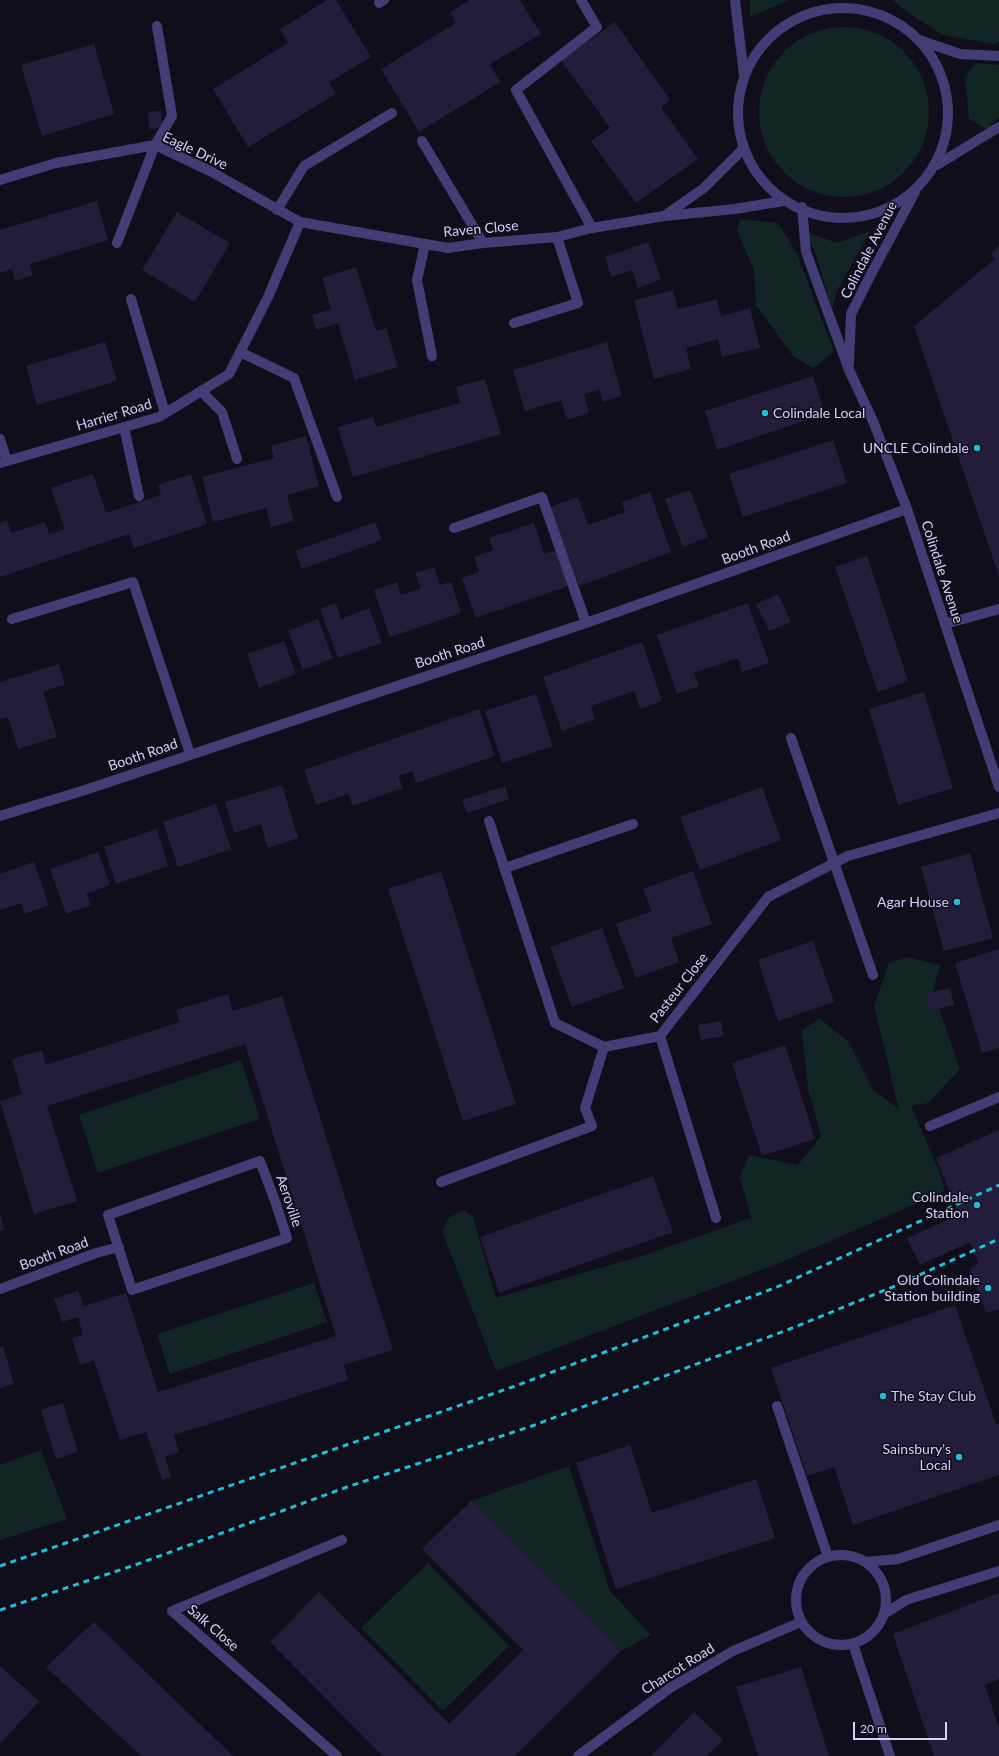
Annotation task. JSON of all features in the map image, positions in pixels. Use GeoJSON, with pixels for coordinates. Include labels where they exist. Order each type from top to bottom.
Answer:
{"type":"FeatureCollection","features":[{"type":"Feature","properties":{"kind":"street"},"geometry":{"type":"LineString","coordinates":[[581,0],[597,27],[516,90],[592,228]]}},
{"type":"Feature","properties":{"kind":"street"},"geometry":{"type":"LineString","coordinates":[[735,0],[744,75],[739,113],[743,149],[759,178],[782,201],[842,216],[884,210],[915,192],[937,165],[949,132],[948,99],[938,68],[919,40]]}},
{"type":"Feature","properties":{"kind":"street"},"geometry":{"type":"LineString","coordinates":[[857,0],[861,10]]}},
{"type":"Feature","properties":{"kind":"street"},"geometry":{"type":"LineString","coordinates":[[744,75],[764,41],[790,21],[826,9],[861,10],[888,18],[919,40],[960,54],[999,56]]}},
{"type":"Feature","properties":{"kind":"street"},"geometry":{"type":"LineString","coordinates":[[117,243],[155,146],[172,116],[157,26]]}},
{"type":"Feature","properties":{"kind":"street"},"geometry":{"type":"LineString","coordinates":[[277,210],[304,166],[392,113]]}},
{"type":"Feature","properties":{"kind":"street"},"geometry":{"type":"LineString","coordinates":[[937,165],[999,127]]}},
{"type":"Feature","properties":{"kind":"street"},"geometry":{"type":"LineString","coordinates":[[422,141],[483,243]]}},
{"type":"Feature","properties":{"kind":"street","name":"Eagle Drive"},"geometry":{"type":"LineString","coordinates":[[0,180],[56,162],[155,146],[212,172],[300,222]]}},
{"type":"Feature","properties":{"kind":"street","name":"Raven Close"},"geometry":{"type":"LineString","coordinates":[[664,216],[704,188],[743,149]]}},
{"type":"Feature","properties":{"kind":"street","name":"Colindale Avenue"},"geometry":{"type":"LineString","coordinates":[[848,370],[851,314],[915,192]]}},
{"type":"Feature","properties":{"kind":"street","name":"Raven Close"},"geometry":{"type":"LineString","coordinates":[[300,222],[448,248],[483,243],[557,237],[592,228],[664,216],[735,209],[782,201]]}},
{"type":"Feature","properties":{"kind":"street","name":"Colindale Avenue"},"geometry":{"type":"LineString","coordinates":[[802,207],[806,252],[848,370],[873,421],[907,509],[999,787]]}},
{"type":"Feature","properties":{"kind":"street","name":"Harrier Road"},"geometry":{"type":"LineString","coordinates":[[4,462],[159,417],[229,374],[268,297],[300,222]]}},
{"type":"Feature","properties":{"kind":"street"},"geometry":{"type":"LineString","coordinates":[[514,323],[578,303],[557,237]]}},
{"type":"Feature","properties":{"kind":"street"},"geometry":{"type":"LineString","coordinates":[[425,244],[417,280],[432,356]]}},
{"type":"Feature","properties":{"kind":"street"},"geometry":{"type":"LineString","coordinates":[[131,299],[165,413]]}},
{"type":"Feature","properties":{"kind":"street"},"geometry":{"type":"LineString","coordinates":[[240,352],[294,378],[337,497]]}},
{"type":"Feature","properties":{"kind":"street"},"geometry":{"type":"LineString","coordinates":[[201,391],[222,412],[237,459]]}},
{"type":"Feature","properties":{"kind":"street"},"geometry":{"type":"LineString","coordinates":[[124,427],[139,496]]}},
{"type":"Feature","properties":{"kind":"street"},"geometry":{"type":"LineString","coordinates":[[0,439],[4,462]]}},
{"type":"Feature","properties":{"kind":"street"},"geometry":{"type":"LineString","coordinates":[[454,528],[542,497],[586,623]]}},
{"type":"Feature","properties":{"kind":"street","name":"Booth Road"},"geometry":{"type":"LineString","coordinates":[[0,816],[85,790],[586,623],[907,509]]}},
{"type":"Feature","properties":{"kind":"street"},"geometry":{"type":"LineString","coordinates":[[12,619],[133,582],[190,754]]}},
{"type":"Feature","properties":{"kind":"street"},"geometry":{"type":"LineString","coordinates":[[945,624],[999,609]]}},
{"type":"Feature","properties":{"kind":"street"},"geometry":{"type":"LineString","coordinates":[[791,738],[873,975]]}},
{"type":"Feature","properties":{"kind":"street","name":"Pasteur Close"},"geometry":{"type":"LineString","coordinates":[[604,1047],[660,1036],[768,897],[848,856],[999,813]]}},
{"type":"Feature","properties":{"kind":"street"},"geometry":{"type":"LineString","coordinates":[[441,1182],[592,1126],[585,1108],[604,1047],[555,1023],[489,821]]}},
{"type":"Feature","properties":{"kind":"street"},"geometry":{"type":"LineString","coordinates":[[505,868],[633,824]]}},
{"type":"Feature","properties":{"kind":"street"},"geometry":{"type":"LineString","coordinates":[[660,1036],[716,1218]]}},
{"type":"Feature","properties":{"kind":"street"},"geometry":{"type":"LineString","coordinates":[[930,1126],[999,1097]]}},
{"type":"Feature","properties":{"kind":"street","name":"Aeroville"},"geometry":{"type":"LineString","coordinates":[[260,1161],[287,1238],[132,1290],[119,1247],[108,1215],[260,1161]]}},
{"type":"Feature","properties":{"kind":"street","name":"Booth Road"},"geometry":{"type":"LineString","coordinates":[[0,1289],[96,1253],[119,1247]]}},
{"type":"Feature","properties":{"kind":"street"},"geometry":{"type":"LineString","coordinates":[[777,1406],[828,1557]]}},
{"type":"Feature","properties":{"kind":"street"},"geometry":{"type":"LineString","coordinates":[[866,1562],[898,1559],[999,1525]]}},
{"type":"Feature","properties":{"kind":"street","name":"Salk Close"},"geometry":{"type":"LineString","coordinates":[[337,1756],[172,1611],[342,1540]]}},
{"type":"Feature","properties":{"kind":"street"},"geometry":{"type":"LineString","coordinates":[[841,1555],[854,1557],[866,1562],[877,1572],[884,1585],[886,1600],[884,1614],[878,1627],[867,1638],[853,1644],[838,1645],[824,1642],[811,1634],[802,1622],[797,1610],[796,1596],[799,1583],[806,1571],[816,1562],[828,1557],[841,1555]]}},
{"type":"Feature","properties":{"kind":"street"},"geometry":{"type":"LineString","coordinates":[[884,1614],[906,1600],[999,1571]]}},
{"type":"Feature","properties":{"kind":"street","name":"Charcot Road"},"geometry":{"type":"LineString","coordinates":[[578,1756],[677,1684],[733,1651],[802,1622]]}},
{"type":"Feature","properties":{"kind":"street"},"geometry":{"type":"LineString","coordinates":[[853,1644],[890,1756]]}},
{"type":"Feature","properties":{"kind":"green space"},"geometry":{"type":"Polygon","coordinates":[[[750,0],[789,0],[750,17],[750,0]]]}},
{"type":"Feature","properties":{"kind":"green space"},"geometry":{"type":"Polygon","coordinates":[[[893,0],[999,0],[999,42],[994,44],[943,35],[907,12],[893,0]]]}},
{"type":"Feature","properties":{"kind":"green space"},"geometry":{"type":"Polygon","coordinates":[[[844,27],[869,31],[884,37],[898,46],[910,58],[919,72],[925,87],[929,112],[925,137],[919,152],[910,166],[898,178],[884,187],[869,193],[844,197],[819,193],[804,187],[790,178],[778,166],[769,152],[763,137],[759,112],[763,87],[769,72],[778,58],[790,46],[804,37],[819,31],[844,27]]]}},
{"type":"Feature","properties":{"kind":"green space"},"geometry":{"type":"Polygon","coordinates":[[[975,63],[999,65],[999,117],[986,129],[969,119],[965,78],[975,63]]]}},
{"type":"Feature","properties":{"kind":"green space"},"geometry":{"type":"Polygon","coordinates":[[[740,219],[778,223],[797,254],[834,352],[813,368],[793,356],[756,305],[754,270],[737,231],[740,219]]]}},
{"type":"Feature","properties":{"kind":"green space"},"geometry":{"type":"Polygon","coordinates":[[[803,231],[837,243],[870,231],[838,289],[832,308],[814,249],[803,231]]]}},
{"type":"Feature","properties":{"kind":"green space"},"geometry":{"type":"Polygon","coordinates":[[[908,957],[940,965],[933,991],[960,1069],[928,1103],[911,1106],[939,1171],[945,1191],[782,1262],[496,1371],[442,1231],[449,1218],[463,1210],[473,1217],[496,1298],[645,1255],[751,1218],[740,1177],[749,1155],[798,1165],[821,1136],[808,1089],[802,1031],[819,1018],[848,1041],[873,1090],[899,1109],[874,1006],[889,963],[908,957]]]}},
{"type":"Feature","properties":{"kind":"green space"},"geometry":{"type":"Polygon","coordinates":[[[241,1060],[260,1119],[98,1173],[79,1115],[241,1060]]]}},
{"type":"Feature","properties":{"kind":"green space"},"geometry":{"type":"Polygon","coordinates":[[[314,1283],[327,1322],[170,1374],[157,1334],[314,1283]]]}},
{"type":"Feature","properties":{"kind":"green space"},"geometry":{"type":"Polygon","coordinates":[[[41,1450],[67,1519],[0,1540],[0,1465],[41,1450]]]}},
{"type":"Feature","properties":{"kind":"green space"},"geometry":{"type":"Polygon","coordinates":[[[569,1466],[610,1591],[651,1635],[621,1651],[471,1501],[569,1466]]]}},
{"type":"Feature","properties":{"kind":"green space"},"geometry":{"type":"Polygon","coordinates":[[[428,1563],[509,1646],[443,1711],[361,1628],[428,1563]]]}},
{"type":"Feature","properties":{"kind":"building"},"geometry":{"type":"Polygon","coordinates":[[[327,0],[336,0],[371,57],[329,82],[336,94],[248,147],[213,89],[288,43],[280,29],[327,0]]]}},
{"type":"Feature","properties":{"kind":"building"},"geometry":{"type":"Polygon","coordinates":[[[470,0],[520,0],[541,34],[490,64],[500,82],[419,132],[381,69],[456,23],[450,12],[470,0]]]}},
{"type":"Feature","properties":{"kind":"building"},"geometry":{"type":"Polygon","coordinates":[[[615,22],[670,100],[661,107],[698,159],[636,203],[591,141],[610,128],[561,60],[615,22]]]}},
{"type":"Feature","properties":{"kind":"building"},"geometry":{"type":"Polygon","coordinates":[[[94,44],[114,114],[42,136],[21,65],[94,44]]]}},
{"type":"Feature","properties":{"kind":"building"},"geometry":{"type":"Polygon","coordinates":[[[161,111],[162,128],[149,129],[148,112],[161,111]]]}},
{"type":"Feature","properties":{"kind":"building"},"geometry":{"type":"Polygon","coordinates":[[[97,201],[108,240],[30,264],[33,275],[15,281],[12,269],[0,273],[0,230],[97,201]]]}},
{"type":"Feature","properties":{"kind":"building"},"geometry":{"type":"Polygon","coordinates":[[[177,212],[230,243],[195,302],[142,270],[177,212]]]}},
{"type":"Feature","properties":{"kind":"building"},"geometry":{"type":"Polygon","coordinates":[[[648,242],[661,279],[638,288],[632,270],[611,277],[605,257],[648,242]]]}},
{"type":"Feature","properties":{"kind":"building","name":"UNCLE Colindale"},"geometry":{"type":"Polygon","coordinates":[[[999,246],[999,576],[914,326],[995,259],[991,254],[999,246]]]}},
{"type":"Feature","properties":{"kind":"building"},"geometry":{"type":"Polygon","coordinates":[[[356,267],[376,331],[386,328],[398,367],[355,380],[338,323],[316,330],[312,315],[331,309],[322,278],[356,267]]]}},
{"type":"Feature","properties":{"kind":"building"},"geometry":{"type":"Polygon","coordinates":[[[673,290],[678,309],[717,299],[721,316],[750,308],[760,348],[722,357],[718,339],[686,348],[691,369],[654,379],[634,300],[673,290]]]}},
{"type":"Feature","properties":{"kind":"building"},"geometry":{"type":"Polygon","coordinates":[[[105,342],[117,381],[37,405],[26,366],[105,342]]]}},
{"type":"Feature","properties":{"kind":"building"},"geometry":{"type":"Polygon","coordinates":[[[607,342],[622,396],[603,402],[599,390],[584,394],[589,413],[567,420],[561,400],[525,411],[513,370],[607,342]]]}},
{"type":"Feature","properties":{"kind":"building","name":"Colindale Local"},"geometry":{"type":"Polygon","coordinates":[[[813,376],[825,414],[717,450],[705,411],[813,376]]]}},
{"type":"Feature","properties":{"kind":"building"},"geometry":{"type":"Polygon","coordinates":[[[485,379],[501,434],[353,477],[338,427],[373,417],[376,427],[460,403],[456,387],[485,379]]]}},
{"type":"Feature","properties":{"kind":"building"},"geometry":{"type":"Polygon","coordinates":[[[306,436],[319,486],[287,495],[294,521],[271,527],[266,508],[213,522],[202,477],[274,458],[271,446],[306,436]]]}},
{"type":"Feature","properties":{"kind":"building"},"geometry":{"type":"Polygon","coordinates":[[[833,440],[847,483],[743,517],[729,474],[833,440]]]}},
{"type":"Feature","properties":{"kind":"building"},"geometry":{"type":"Polygon","coordinates":[[[93,474],[106,513],[161,495],[158,485],[191,474],[207,524],[134,548],[129,534],[0,577],[0,523],[7,520],[11,533],[45,522],[49,534],[65,529],[51,488],[93,474]]]}},
{"type":"Feature","properties":{"kind":"building"},"geometry":{"type":"Polygon","coordinates":[[[690,490],[708,537],[683,547],[665,499],[690,490]]]}},
{"type":"Feature","properties":{"kind":"building"},"geometry":{"type":"Polygon","coordinates":[[[650,492],[671,552],[579,586],[550,507],[578,497],[588,525],[625,512],[622,502],[650,492]]]}},
{"type":"Feature","properties":{"kind":"building"},"geometry":{"type":"Polygon","coordinates":[[[375,522],[382,540],[302,569],[295,551],[375,522]]]}},
{"type":"Feature","properties":{"kind":"building"},"geometry":{"type":"Polygon","coordinates":[[[534,523],[544,554],[556,550],[568,586],[476,618],[462,578],[479,572],[474,557],[493,550],[489,538],[534,523]]]}},
{"type":"Feature","properties":{"kind":"building"},"geometry":{"type":"Polygon","coordinates":[[[867,556],[908,681],[878,692],[835,567],[867,556]]]}},
{"type":"Feature","properties":{"kind":"building"},"geometry":{"type":"Polygon","coordinates":[[[434,567],[440,585],[451,582],[461,613],[390,637],[374,590],[397,582],[401,595],[421,589],[415,573],[434,567]]]}},
{"type":"Feature","properties":{"kind":"building"},"geometry":{"type":"Polygon","coordinates":[[[778,594],[791,622],[769,631],[756,604],[778,594]]]}},
{"type":"Feature","properties":{"kind":"building"},"geometry":{"type":"Polygon","coordinates":[[[336,603],[341,619],[369,608],[382,643],[338,658],[320,609],[336,603]]]}},
{"type":"Feature","properties":{"kind":"building"},"geometry":{"type":"Polygon","coordinates":[[[748,603],[769,663],[742,672],[738,658],[694,673],[699,686],[677,694],[657,635],[748,603]]]}},
{"type":"Feature","properties":{"kind":"building"},"geometry":{"type":"Polygon","coordinates":[[[318,619],[333,658],[303,670],[288,631],[318,619]]]}},
{"type":"Feature","properties":{"kind":"building"},"geometry":{"type":"Polygon","coordinates":[[[284,641],[296,674],[259,688],[247,654],[284,641]]]}},
{"type":"Feature","properties":{"kind":"building"},"geometry":{"type":"Polygon","coordinates":[[[642,642],[662,701],[640,709],[634,691],[591,706],[595,719],[562,731],[543,677],[642,642]]]}},
{"type":"Feature","properties":{"kind":"building"},"geometry":{"type":"Polygon","coordinates":[[[59,664],[65,685],[43,691],[57,737],[18,749],[8,717],[0,719],[0,682],[59,664]]]}},
{"type":"Feature","properties":{"kind":"building"},"geometry":{"type":"Polygon","coordinates":[[[924,692],[953,788],[898,805],[869,709],[924,692]]]}},
{"type":"Feature","properties":{"kind":"building"},"geometry":{"type":"Polygon","coordinates":[[[536,694],[553,746],[502,763],[485,711],[536,694]]]}},
{"type":"Feature","properties":{"kind":"building"},"geometry":{"type":"Polygon","coordinates":[[[479,709],[495,756],[416,783],[413,771],[398,776],[403,788],[353,806],[348,794],[316,805],[304,770],[479,709]]]}},
{"type":"Feature","properties":{"kind":"building"},"geometry":{"type":"Polygon","coordinates":[[[282,785],[298,838],[268,848],[261,824],[234,833],[225,802],[282,785]]]}},
{"type":"Feature","properties":{"kind":"building"},"geometry":{"type":"Polygon","coordinates":[[[505,786],[509,799],[467,813],[462,800],[505,786]]]}},
{"type":"Feature","properties":{"kind":"building"},"geometry":{"type":"Polygon","coordinates":[[[762,787],[781,840],[700,870],[680,817],[762,787]]]}},
{"type":"Feature","properties":{"kind":"building"},"geometry":{"type":"Polygon","coordinates":[[[216,804],[231,849],[178,867],[163,822],[216,804]]]}},
{"type":"Feature","properties":{"kind":"building"},"geometry":{"type":"Polygon","coordinates":[[[157,829],[168,866],[116,884],[104,847],[157,829]]]}},
{"type":"Feature","properties":{"kind":"building"},"geometry":{"type":"Polygon","coordinates":[[[98,852],[110,885],[86,894],[91,905],[66,914],[50,869],[98,852]]]}},
{"type":"Feature","properties":{"kind":"building","name":"Agar House"},"geometry":{"type":"Polygon","coordinates":[[[970,853],[993,938],[944,951],[921,867],[970,853]]]}},
{"type":"Feature","properties":{"kind":"building"},"geometry":{"type":"Polygon","coordinates":[[[34,862],[49,905],[25,914],[21,903],[0,910],[0,874],[34,862]]]}},
{"type":"Feature","properties":{"kind":"building"},"geometry":{"type":"Polygon","coordinates":[[[441,871],[516,1104],[463,1121],[388,889],[441,871]]]}},
{"type":"Feature","properties":{"kind":"building"},"geometry":{"type":"Polygon","coordinates":[[[693,871],[712,924],[671,938],[679,962],[636,978],[616,924],[652,911],[643,889],[693,871]]]}},
{"type":"Feature","properties":{"kind":"building"},"geometry":{"type":"Polygon","coordinates":[[[602,928],[624,988],[572,1007],[550,947],[602,928]]]}},
{"type":"Feature","properties":{"kind":"building"},"geometry":{"type":"Polygon","coordinates":[[[813,941],[834,1002],[778,1021],[758,960],[813,941]]]}},
{"type":"Feature","properties":{"kind":"building"},"geometry":{"type":"Polygon","coordinates":[[[999,949],[999,1048],[982,1053],[955,963],[999,949]]]}},
{"type":"Feature","properties":{"kind":"building"},"geometry":{"type":"Polygon","coordinates":[[[950,988],[954,1005],[931,1011],[926,994],[950,988]]]}},
{"type":"Feature","properties":{"kind":"building"},"geometry":{"type":"Polygon","coordinates":[[[228,994],[233,1011],[282,996],[393,1350],[344,1365],[348,1380],[174,1435],[179,1452],[165,1457],[171,1477],[162,1480],[146,1432],[120,1440],[94,1360],[80,1365],[72,1338],[83,1335],[78,1317],[62,1322],[54,1299],[78,1291],[84,1306],[126,1293],[158,1392],[336,1336],[245,1044],[47,1106],[77,1201],[34,1214],[0,1101],[22,1094],[12,1059],[42,1050],[46,1065],[180,1022],[176,1010],[228,994]]]}},
{"type":"Feature","properties":{"kind":"building"},"geometry":{"type":"Polygon","coordinates":[[[721,1021],[723,1036],[701,1040],[698,1025],[721,1021]]]}},
{"type":"Feature","properties":{"kind":"building"},"geometry":{"type":"Polygon","coordinates":[[[785,1045],[815,1139],[762,1156],[732,1063],[785,1045]]]}},
{"type":"Feature","properties":{"kind":"building","name":"Colindale Station"},"geometry":{"type":"Polygon","coordinates":[[[999,1130],[999,1309],[986,1313],[970,1268],[978,1263],[970,1242],[920,1265],[907,1238],[959,1215],[936,1158],[999,1130]]]}},
{"type":"Feature","properties":{"kind":"building"},"geometry":{"type":"Polygon","coordinates":[[[653,1176],[673,1232],[499,1293],[480,1237],[653,1176]]]}},
{"type":"Feature","properties":{"kind":"building"},"geometry":{"type":"Polygon","coordinates":[[[0,1212],[4,1230],[0,1231],[0,1212]]]}},
{"type":"Feature","properties":{"kind":"building","name":"The Stay Club"},"geometry":{"type":"Polygon","coordinates":[[[955,1305],[996,1424],[999,1423],[999,1475],[853,1525],[834,1467],[807,1476],[771,1368],[955,1305]]]}},
{"type":"Feature","properties":{"kind":"building"},"geometry":{"type":"Polygon","coordinates":[[[3,1346],[14,1384],[0,1388],[0,1347],[3,1346]]]}},
{"type":"Feature","properties":{"kind":"building"},"geometry":{"type":"Polygon","coordinates":[[[63,1403],[78,1452],[56,1459],[41,1410],[63,1403]]]}},
{"type":"Feature","properties":{"kind":"building"},"geometry":{"type":"Polygon","coordinates":[[[630,1445],[652,1513],[756,1479],[775,1538],[616,1589],[576,1463],[630,1445]]]}},
{"type":"Feature","properties":{"kind":"building"},"geometry":{"type":"Polygon","coordinates":[[[471,1501],[621,1651],[515,1756],[383,1756],[270,1642],[319,1592],[449,1724],[523,1650],[422,1549],[471,1501]]]}},
{"type":"Feature","properties":{"kind":"building"},"geometry":{"type":"Polygon","coordinates":[[[999,1593],[999,1679],[985,1685],[999,1729],[999,1756],[934,1756],[893,1634],[999,1593]]]}},
{"type":"Feature","properties":{"kind":"building"},"geometry":{"type":"Polygon","coordinates":[[[94,1622],[233,1756],[141,1756],[46,1667],[94,1622]]]}},
{"type":"Feature","properties":{"kind":"building"},"geometry":{"type":"Polygon","coordinates":[[[0,1666],[39,1701],[0,1744],[0,1666]]]}},
{"type":"Feature","properties":{"kind":"building"},"geometry":{"type":"Polygon","coordinates":[[[801,1667],[829,1756],[758,1756],[736,1687],[801,1667]]]}},
{"type":"Feature","properties":{"kind":"building"},"geometry":{"type":"Polygon","coordinates":[[[694,1712],[723,1740],[707,1756],[651,1756],[694,1712]]]}},
{"type":"Feature","properties":{"kind":"railway"},"geometry":{"type":"LineString","coordinates":[[0,1566],[518,1385],[777,1287],[999,1185]]}},
{"type":"Feature","properties":{"kind":"railway"},"geometry":{"type":"LineString","coordinates":[[0,1610],[135,1565],[347,1487],[532,1426],[795,1327],[895,1286],[999,1239]]}},
{"type":"Feature","properties":{"kind":"place","name":"Colindale Local"},"geometry":{"type":"Point","coordinates":[765,413]}},
{"type":"Feature","properties":{"kind":"place","name":"UNCLE Colindale"},"geometry":{"type":"Point","coordinates":[977,448]}},
{"type":"Feature","properties":{"kind":"place","name":"Agar House"},"geometry":{"type":"Point","coordinates":[957,902]}},
{"type":"Feature","properties":{"kind":"place","name":"Colindale Station"},"geometry":{"type":"Point","coordinates":[977,1205]}},
{"type":"Feature","properties":{"kind":"place","name":"Old Colindale Station building"},"geometry":{"type":"Point","coordinates":[988,1288]}},
{"type":"Feature","properties":{"kind":"place","name":"The Stay Club"},"geometry":{"type":"Point","coordinates":[883,1396]}},
{"type":"Feature","properties":{"kind":"place","name":"Sainsbury's Local"},"geometry":{"type":"Point","coordinates":[959,1457]}}]}
